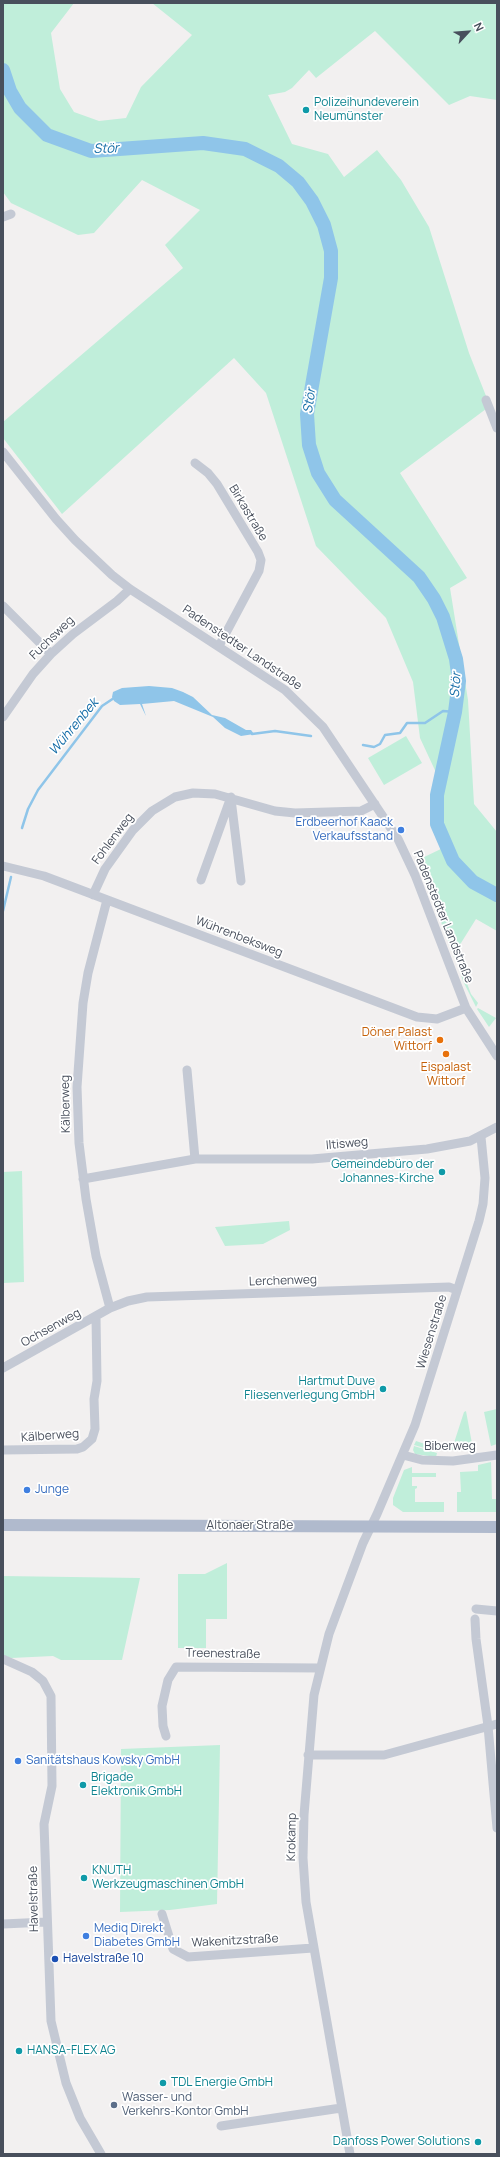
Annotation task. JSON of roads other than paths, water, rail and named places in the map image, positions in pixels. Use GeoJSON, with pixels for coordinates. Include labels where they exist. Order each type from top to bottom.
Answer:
{"type":"FeatureCollection","features":[{"type":"Feature","properties":{"kind":"main road","name":"Altonaer Straße"},"geometry":{"type":"LineString","coordinates":[[3,1526],[497,1527]]}},
{"type":"Feature","properties":{"kind":"street"},"geometry":{"type":"LineString","coordinates":[[486,400],[497,428]]}},
{"type":"Feature","properties":{"kind":"street","name":"Padenstedter Landstraße"},"geometry":{"type":"LineString","coordinates":[[3,452],[75,540],[130,589],[290,693],[310,712],[332,738],[398,840],[415,875],[466,1008],[496,1052]]}},
{"type":"Feature","properties":{"kind":"street","name":"Birkastraße"},"geometry":{"type":"LineString","coordinates":[[195,463],[208,473],[217,484],[258,552],[261,560],[259,571],[219,646]]}},
{"type":"Feature","properties":{"kind":"street","name":"Fuchsweg"},"geometry":{"type":"LineString","coordinates":[[3,717],[33,674],[51,654],[73,634],[117,601],[130,589]]}},
{"type":"Feature","properties":{"kind":"street"},"geometry":{"type":"LineString","coordinates":[[3,606],[51,654]]}},
{"type":"Feature","properties":{"kind":"street","name":"Fohlenweg"},"geometry":{"type":"LineString","coordinates":[[93,895],[98,880],[114,854],[143,819],[161,804],[175,797],[193,793],[231,798],[265,809],[285,813],[362,811],[375,804]]}},
{"type":"Feature","properties":{"kind":"street"},"geometry":{"type":"LineString","coordinates":[[201,880],[231,798]]}},
{"type":"Feature","properties":{"kind":"street"},"geometry":{"type":"LineString","coordinates":[[231,798],[241,881]]}},
{"type":"Feature","properties":{"kind":"street","name":"Wührenbeksweg"},"geometry":{"type":"LineString","coordinates":[[3,866],[44,876],[417,1017],[437,1019],[466,1008]]}},
{"type":"Feature","properties":{"kind":"street","name":"Kälberweg"},"geometry":{"type":"LineString","coordinates":[[107,900],[88,973],[81,1017],[77,1094],[83,1179],[96,1256],[110,1308]]}},
{"type":"Feature","properties":{"kind":"street"},"geometry":{"type":"LineString","coordinates":[[186,1070],[195,1159]]}},
{"type":"Feature","properties":{"kind":"street","name":"Iltisweg"},"geometry":{"type":"LineString","coordinates":[[83,1179],[195,1159],[326,1158],[447,1146],[481,1137],[497,1127]]}},
{"type":"Feature","properties":{"kind":"street","name":"Wiesenstraße"},"geometry":{"type":"LineString","coordinates":[[371,1526],[403,1455],[419,1412],[458,1290],[483,1204],[485,1178],[481,1137]]}},
{"type":"Feature","properties":{"kind":"street","name":"Lerchenweg"},"geometry":{"type":"LineString","coordinates":[[110,1308],[128,1301],[147,1297],[449,1287],[458,1290]]}},
{"type":"Feature","properties":{"kind":"street","name":"Ochsenweg"},"geometry":{"type":"LineString","coordinates":[[3,1368],[110,1308]]}},
{"type":"Feature","properties":{"kind":"street","name":"Kälberweg"},"geometry":{"type":"LineString","coordinates":[[3,1450],[77,1448],[83,1447],[92,1439],[95,1429],[94,1399],[97,1380],[96,1317]]}},
{"type":"Feature","properties":{"kind":"street","name":"Biberweg"},"geometry":{"type":"LineString","coordinates":[[403,1455],[422,1460],[453,1461],[497,1455]]}},
{"type":"Feature","properties":{"kind":"street","name":"Krokamp"},"geometry":{"type":"LineString","coordinates":[[350,2154],[313,1948],[306,1902],[303,1858],[308,1755],[314,1695],[319,1668],[329,1634],[363,1543],[371,1526]]}},
{"type":"Feature","properties":{"kind":"street"},"geometry":{"type":"LineString","coordinates":[[497,1611],[476,1614],[476,1639],[493,1725],[497,1828]]}},
{"type":"Feature","properties":{"kind":"street","name":"Havelstraße"},"geometry":{"type":"LineString","coordinates":[[3,1659],[32,1672],[43,1681],[51,1696],[52,1786],[44,1824],[49,2000],[56,2048],[66,2083],[80,2118],[101,2154]]}},
{"type":"Feature","properties":{"kind":"street","name":"Treenestraße"},"geometry":{"type":"LineString","coordinates":[[166,1736],[163,1726],[162,1706],[168,1680],[176,1667],[319,1668]]}},
{"type":"Feature","properties":{"kind":"street"},"geometry":{"type":"LineString","coordinates":[[308,1755],[379,1756],[493,1725]]}},
{"type":"Feature","properties":{"kind":"street","name":"Wakenitzstraße"},"geometry":{"type":"LineString","coordinates":[[162,1914],[173,1948],[188,1957],[313,1948]]}},
{"type":"Feature","properties":{"kind":"street"},"geometry":{"type":"LineString","coordinates":[[3,1924],[46,1922]]}},
{"type":"Feature","properties":{"kind":"street"},"geometry":{"type":"LineString","coordinates":[[221,2126],[341,2108]]}},
{"type":"Feature","properties":{"kind":"water"},"geometry":{"type":"Polygon","coordinates":[[[149,686],[172,688],[183,692],[193,697],[212,715],[225,718],[246,730],[251,730],[254,734],[241,736],[225,728],[213,717],[174,701],[142,704],[146,716],[140,704],[120,705],[114,701],[112,697],[113,692],[122,688],[149,686]]]}},
{"type":"Feature","properties":{"kind":"waterway","name":"Stör"},"geometry":{"type":"LineString","coordinates":[[3,70],[10,91],[20,108],[47,135],[91,151],[203,143],[245,149],[279,166],[298,182],[312,201],[324,225],[331,251],[331,278],[307,414],[309,445],[318,473],[335,500],[419,577],[434,599],[443,617],[456,659],[459,681],[455,712],[437,795],[437,824],[453,861],[473,882],[497,895]]}},
{"type":"Feature","properties":{"kind":"waterway","name":"Wührenbek"},"geometry":{"type":"LineString","coordinates":[[22,828],[28,809],[38,790],[102,706],[114,698]]}},
{"type":"Feature","properties":{"kind":"waterway","name":"Wührenbek"},"geometry":{"type":"LineString","coordinates":[[363,745],[374,747],[380,744],[385,735],[400,733],[407,723],[425,723],[443,711],[455,712]]}},
{"type":"Feature","properties":{"kind":"waterway","name":"Wührenbek"},"geometry":{"type":"LineString","coordinates":[[252,734],[275,731],[311,736]]}},
{"type":"Feature","properties":{"kind":"waterway","name":"Wührenbek"},"geometry":{"type":"LineString","coordinates":[[3,911],[11,877]]}},
{"type":"Feature","properties":{"kind":"place","name":"Polizeihundeverein Neumünster"},"geometry":{"type":"Point","coordinates":[306,110]}},
{"type":"Feature","properties":{"kind":"place","name":"Erdbeerhof Kaack Verkaufsstand"},"geometry":{"type":"Point","coordinates":[401,830]}},
{"type":"Feature","properties":{"kind":"place","name":"Döner Palast Wittorf"},"geometry":{"type":"Point","coordinates":[440,1040]}},
{"type":"Feature","properties":{"kind":"place","name":"Eispalast Wittorf"},"geometry":{"type":"Point","coordinates":[446,1054]}},
{"type":"Feature","properties":{"kind":"place","name":"Gemeindebüro der Johannes-Kirche"},"geometry":{"type":"Point","coordinates":[442,1172]}},
{"type":"Feature","properties":{"kind":"place","name":"Hartmut Duve Fliesenverlegung GmbH"},"geometry":{"type":"Point","coordinates":[383,1389]}},
{"type":"Feature","properties":{"kind":"place","name":"Junge"},"geometry":{"type":"Point","coordinates":[27,1490]}},
{"type":"Feature","properties":{"kind":"place","name":"Sanitätshaus Kowsky GmbH"},"geometry":{"type":"Point","coordinates":[18,1761]}},
{"type":"Feature","properties":{"kind":"place","name":"Brigade Elektronik GmbH"},"geometry":{"type":"Point","coordinates":[83,1785]}},
{"type":"Feature","properties":{"kind":"place","name":"KNUTH Werkzeugmaschinen GmbH"},"geometry":{"type":"Point","coordinates":[84,1878]}},
{"type":"Feature","properties":{"kind":"place","name":"Mediq Direkt Diabetes GmbH"},"geometry":{"type":"Point","coordinates":[86,1936]}},
{"type":"Feature","properties":{"kind":"place","name":"Havelstraße 10"},"geometry":{"type":"Point","coordinates":[55,1959]}},
{"type":"Feature","properties":{"kind":"place","name":"HANSA-FLEX AG"},"geometry":{"type":"Point","coordinates":[19,2051]}},
{"type":"Feature","properties":{"kind":"place","name":"TDL Energie GmbH"},"geometry":{"type":"Point","coordinates":[163,2083]}},
{"type":"Feature","properties":{"kind":"place","name":"Wasser- und Verkehrs-Kontor GmbH"},"geometry":{"type":"Point","coordinates":[114,2105]}},
{"type":"Feature","properties":{"kind":"place","name":"Danfoss Power Solutions"},"geometry":{"type":"Point","coordinates":[478,2142]}}]}
